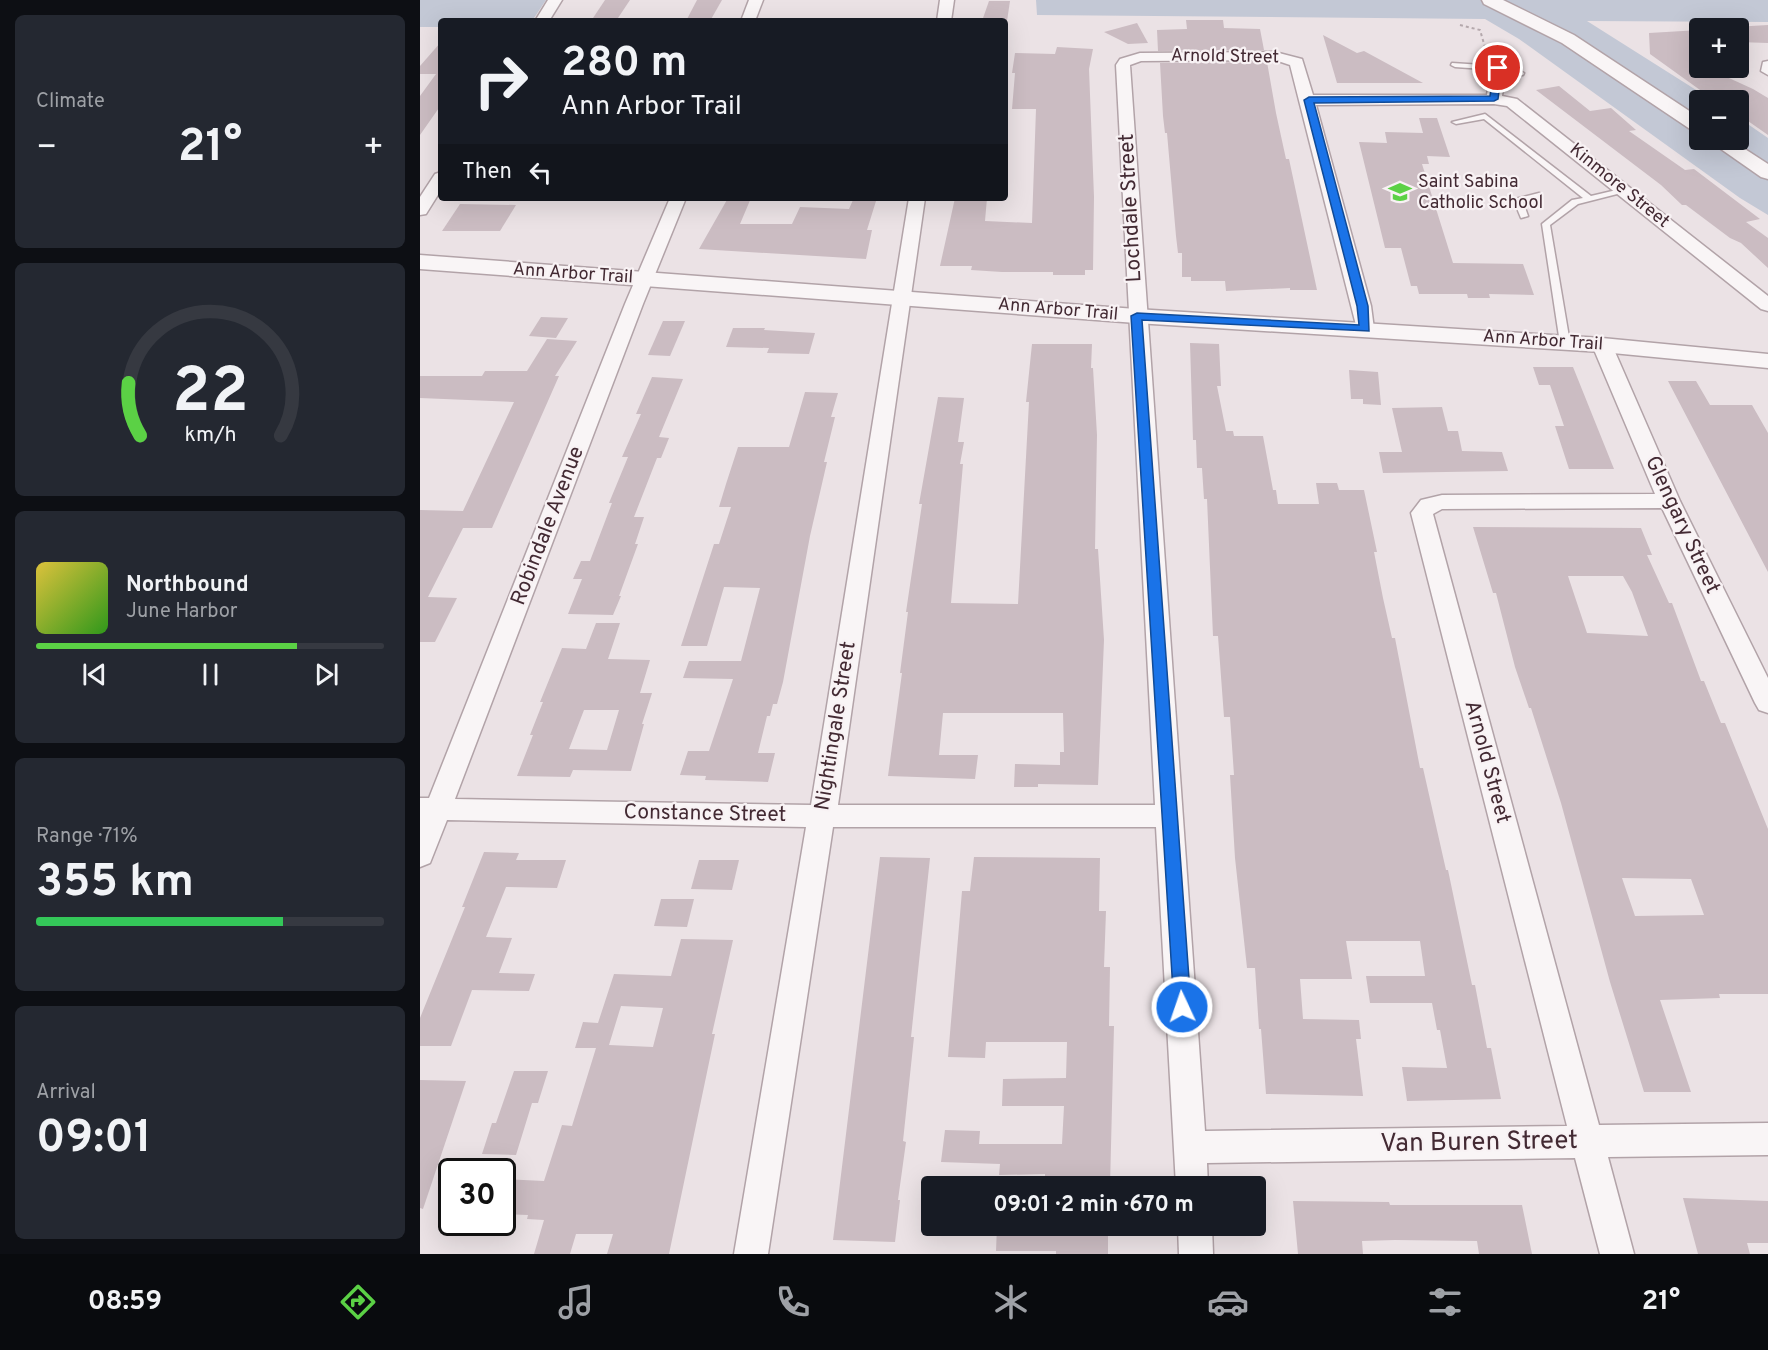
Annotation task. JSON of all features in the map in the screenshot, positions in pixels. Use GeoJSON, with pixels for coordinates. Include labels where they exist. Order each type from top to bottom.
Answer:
{"type":"FeatureCollection","features":[{"type":"Feature","properties":{"kind":"street"},"geometry":{"type":"LineString","coordinates":[[544,18],[555,0]]}},
{"type":"Feature","properties":{"kind":"street"},"geometry":{"type":"LineString","coordinates":[[749,18],[756,0]]}},
{"type":"Feature","properties":{"kind":"street"},"geometry":{"type":"LineString","coordinates":[[944,18],[947,0]]}},
{"type":"Feature","properties":{"kind":"street"},"geometry":{"type":"LineString","coordinates":[[1490,0],[1568,39],[1689,120]]}},
{"type":"Feature","properties":{"kind":"street","name":"Arnold Street"},"geometry":{"type":"LineString","coordinates":[[1129,59],[1140,57],[1284,57],[1294,60],[1299,65],[1362,306],[1365,329]]}},
{"type":"Feature","properties":{"kind":"street","name":"Lochdale Street"},"geometry":{"type":"LineString","coordinates":[[1129,59],[1123,65],[1137,316],[1171,816],[1192,1176]]}},
{"type":"Feature","properties":{"kind":"street"},"geometry":{"type":"LineString","coordinates":[[1768,65],[1768,71]]}},
{"type":"Feature","properties":{"kind":"street"},"geometry":{"type":"LineString","coordinates":[[1309,100],[1494,99],[1498,69]]}},
{"type":"Feature","properties":{"kind":"street","name":"Kinmore Street"},"geometry":{"type":"LineString","coordinates":[[1494,99],[1512,102],[1768,305]]}},
{"type":"Feature","properties":{"kind":"street"},"geometry":{"type":"LineString","coordinates":[[1733,150],[1768,173]]}},
{"type":"Feature","properties":{"kind":"street"},"geometry":{"type":"LineString","coordinates":[[420,210],[438,182]]}},
{"type":"Feature","properties":{"kind":"street","name":"Robindale Avenue"},"geometry":{"type":"LineString","coordinates":[[420,855],[429,809],[677,201]]}},
{"type":"Feature","properties":{"kind":"street","name":"Nightingale Street"},"geometry":{"type":"LineString","coordinates":[[751,1254],[821,816],[827,792],[917,201]]}},
{"type":"Feature","properties":{"kind":"street","name":"Ann Arbor Trail"},"geometry":{"type":"LineString","coordinates":[[420,262],[1137,316],[1602,345],[1768,361]]}},
{"type":"Feature","properties":{"kind":"street","name":"Glengary Street"},"geometry":{"type":"LineString","coordinates":[[1602,345],[1669,501],[1768,703]]}},
{"type":"Feature","properties":{"kind":"street","name":"Arnold Street"},"geometry":{"type":"LineString","coordinates":[[1617,1254],[1422,513],[1429,506],[1442,502],[1669,501]]}},
{"type":"Feature","properties":{"kind":"street","name":"Constance Street"},"geometry":{"type":"LineString","coordinates":[[429,809],[821,816],[1171,816]]}},
{"type":"Feature","properties":{"kind":"street","name":"Van Buren Street"},"geometry":{"type":"LineString","coordinates":[[1190,1146],[1768,1139]]}},
{"type":"Feature","properties":{"kind":"street"},"geometry":{"type":"LineString","coordinates":[[1196,1236],[1197,1254]]}},
{"type":"Feature","properties":{"kind":"lane"},"geometry":{"type":"LineString","coordinates":[[1455,65],[1520,73]]}},
{"type":"Feature","properties":{"kind":"lane"},"geometry":{"type":"LineString","coordinates":[[1456,122],[1485,116],[1589,198]]}},
{"type":"Feature","properties":{"kind":"lane"},"geometry":{"type":"LineString","coordinates":[[1565,343],[1546,224],[1575,202],[1625,191]]}},
{"type":"Feature","properties":{"kind":"lane"},"geometry":{"type":"LineString","coordinates":[[1524,216],[1518,201],[1539,196]]}},
{"type":"Feature","properties":{"kind":"path"},"geometry":{"type":"LineString","coordinates":[[1460,25],[1480,29],[1485,34],[1485,51],[1498,69]]}},
{"type":"Feature","properties":{"kind":"shaded area"},"geometry":{"type":"Polygon","coordinates":[[[420,0],[546,0],[534,18],[438,18],[438,27],[420,27],[420,0]]]}},
{"type":"Feature","properties":{"kind":"shaded area"},"geometry":{"type":"Polygon","coordinates":[[[1036,0],[1768,0],[1768,22],[1749,22],[1749,18],[1689,18],[1689,22],[1587,21],[1696,90],[1689,90],[1689,150],[1749,150],[1749,125],[1768,138],[1768,215],[1740,198],[1519,39],[1485,19],[1037,15],[1036,0]]]}},
{"type":"Feature","properties":{"kind":"building"},"geometry":{"type":"Polygon","coordinates":[[[605,0],[630,0],[618,18],[593,18],[605,0]]]}},
{"type":"Feature","properties":{"kind":"building"},"geometry":{"type":"Polygon","coordinates":[[[697,0],[722,0],[712,18],[688,18],[697,0]]]}},
{"type":"Feature","properties":{"kind":"building"},"geometry":{"type":"Polygon","coordinates":[[[989,1],[1010,1],[1007,18],[983,18],[989,1]]]}},
{"type":"Feature","properties":{"kind":"building"},"geometry":{"type":"Polygon","coordinates":[[[1186,20],[1223,20],[1224,28],[1260,29],[1264,50],[1158,51],[1157,30],[1187,29],[1186,20]]]}},
{"type":"Feature","properties":{"kind":"building"},"geometry":{"type":"Polygon","coordinates":[[[1137,23],[1148,43],[1128,44],[1104,32],[1137,23]]]}},
{"type":"Feature","properties":{"kind":"building"},"geometry":{"type":"Polygon","coordinates":[[[1768,25],[1768,43],[1749,42],[1749,26],[1768,25]]]}},
{"type":"Feature","properties":{"kind":"building"},"geometry":{"type":"Polygon","coordinates":[[[1689,31],[1689,78],[1729,78],[1768,98],[1768,135],[1749,122],[1749,90],[1700,90],[1650,54],[1649,33],[1689,31]]]}},
{"type":"Feature","properties":{"kind":"building"},"geometry":{"type":"Polygon","coordinates":[[[1323,35],[1357,53],[1364,51],[1423,83],[1337,83],[1323,35]]]}},
{"type":"Feature","properties":{"kind":"building"},"geometry":{"type":"Polygon","coordinates":[[[438,45],[438,109],[420,135],[420,96],[436,74],[420,74],[420,66],[438,45]]]}},
{"type":"Feature","properties":{"kind":"building"},"geometry":{"type":"Polygon","coordinates":[[[1057,47],[1093,49],[1089,69],[1094,197],[1093,270],[1085,270],[1085,275],[1053,275],[1053,272],[1002,272],[971,270],[972,266],[940,266],[954,201],[987,201],[985,221],[1032,223],[1036,109],[1012,109],[1015,73],[1012,73],[1015,53],[1055,54],[1057,47]]]}},
{"type":"Feature","properties":{"kind":"building"},"geometry":{"type":"Polygon","coordinates":[[[1267,62],[1286,159],[1289,159],[1317,290],[1290,290],[1290,288],[1226,291],[1225,281],[1191,281],[1191,277],[1182,277],[1182,253],[1178,253],[1176,236],[1167,133],[1165,133],[1163,116],[1160,63],[1267,62]]]}},
{"type":"Feature","properties":{"kind":"building"},"geometry":{"type":"Polygon","coordinates":[[[1559,86],[1590,111],[1611,108],[1636,130],[1629,131],[1685,170],[1694,169],[1760,219],[1746,222],[1768,238],[1768,268],[1741,243],[1730,238],[1686,205],[1682,205],[1661,185],[1536,90],[1559,86]]]}},
{"type":"Feature","properties":{"kind":"building"},"geometry":{"type":"Polygon","coordinates":[[[1419,118],[1437,118],[1450,157],[1427,156],[1429,164],[1422,164],[1453,263],[1523,264],[1534,295],[1489,294],[1490,298],[1468,298],[1467,294],[1419,294],[1417,286],[1411,286],[1401,248],[1385,248],[1359,142],[1387,143],[1385,132],[1423,133],[1419,118]]]}},
{"type":"Feature","properties":{"kind":"building"},"geometry":{"type":"Polygon","coordinates":[[[726,201],[750,201],[740,224],[792,224],[800,207],[849,209],[853,201],[876,201],[867,230],[872,230],[866,259],[699,249],[726,201]]]}},
{"type":"Feature","properties":{"kind":"building"},"geometry":{"type":"Polygon","coordinates":[[[460,204],[516,205],[500,231],[442,231],[460,204]]]}},
{"type":"Feature","properties":{"kind":"building"},"geometry":{"type":"Polygon","coordinates":[[[541,317],[568,318],[556,338],[529,336],[541,317]]]}},
{"type":"Feature","properties":{"kind":"building"},"geometry":{"type":"Polygon","coordinates":[[[663,321],[685,321],[670,356],[648,355],[663,321]]]}},
{"type":"Feature","properties":{"kind":"building"},"geometry":{"type":"Polygon","coordinates":[[[733,328],[765,328],[764,330],[815,333],[809,354],[767,353],[769,348],[726,347],[733,328]]]}},
{"type":"Feature","properties":{"kind":"building"},"geometry":{"type":"Polygon","coordinates":[[[547,339],[577,341],[555,376],[559,376],[492,528],[463,528],[428,597],[457,598],[435,642],[420,642],[420,510],[463,511],[514,402],[420,398],[420,376],[482,376],[485,371],[527,371],[547,339]]]}},
{"type":"Feature","properties":{"kind":"building"},"geometry":{"type":"Polygon","coordinates":[[[1190,343],[1219,344],[1221,386],[1217,386],[1226,431],[1233,431],[1234,436],[1263,436],[1273,490],[1276,490],[1278,504],[1319,504],[1316,483],[1337,483],[1339,490],[1364,490],[1377,552],[1374,552],[1383,598],[1392,638],[1395,638],[1420,768],[1423,768],[1446,870],[1448,870],[1472,985],[1475,985],[1487,1048],[1491,1048],[1501,1099],[1407,1101],[1402,1067],[1447,1068],[1432,1003],[1370,1003],[1366,976],[1425,976],[1420,941],[1346,941],[1352,979],[1300,979],[1303,1019],[1359,1020],[1361,1039],[1356,1039],[1363,1096],[1266,1094],[1255,968],[1247,968],[1235,858],[1230,775],[1234,775],[1230,717],[1224,717],[1218,636],[1213,636],[1207,499],[1204,499],[1202,468],[1197,468],[1196,440],[1193,440],[1190,343]]]}},
{"type":"Feature","properties":{"kind":"building"},"geometry":{"type":"Polygon","coordinates":[[[1032,344],[1092,344],[1091,368],[1093,368],[1097,435],[1095,549],[1098,549],[1104,640],[1098,785],[1038,784],[1038,787],[1014,787],[1015,764],[1060,765],[1060,752],[1064,752],[1063,713],[943,713],[939,755],[978,755],[975,779],[888,776],[902,673],[900,673],[908,612],[906,612],[922,504],[919,504],[938,397],[964,398],[958,442],[964,442],[960,464],[963,464],[951,603],[1018,604],[1029,402],[1026,402],[1032,344]]]}},
{"type":"Feature","properties":{"kind":"building"},"geometry":{"type":"Polygon","coordinates":[[[1533,367],[1573,367],[1614,469],[1569,469],[1555,426],[1564,426],[1550,385],[1539,385],[1533,367]]]}},
{"type":"Feature","properties":{"kind":"building"},"geometry":{"type":"Polygon","coordinates":[[[1349,370],[1378,372],[1381,405],[1363,404],[1363,399],[1351,399],[1349,370]]]}},
{"type":"Feature","properties":{"kind":"building"},"geometry":{"type":"Polygon","coordinates":[[[652,377],[683,379],[659,437],[669,438],[661,458],[657,458],[634,517],[644,517],[635,544],[638,544],[619,596],[621,596],[613,615],[568,614],[582,579],[573,579],[581,561],[590,561],[612,503],[609,503],[628,457],[622,457],[641,414],[636,414],[652,377]]]}},
{"type":"Feature","properties":{"kind":"building"},"geometry":{"type":"Polygon","coordinates":[[[1668,381],[1696,381],[1710,405],[1752,405],[1768,433],[1768,572],[1668,381]]]}},
{"type":"Feature","properties":{"kind":"building"},"geometry":{"type":"Polygon","coordinates":[[[805,392],[838,393],[831,417],[835,417],[824,462],[827,462],[810,536],[783,682],[777,704],[773,704],[770,716],[767,716],[758,753],[775,753],[768,782],[705,780],[706,776],[680,775],[688,751],[709,751],[733,679],[683,678],[689,661],[741,661],[760,588],[724,587],[707,646],[681,646],[714,544],[719,544],[731,507],[719,507],[738,447],[789,447],[805,392]]]}},
{"type":"Feature","properties":{"kind":"building"},"geometry":{"type":"Polygon","coordinates":[[[1442,407],[1448,431],[1458,431],[1462,451],[1502,452],[1508,471],[1383,473],[1379,452],[1402,452],[1392,408],[1442,407]]]}},
{"type":"Feature","properties":{"kind":"building"},"geometry":{"type":"Polygon","coordinates":[[[1473,527],[1641,528],[1652,555],[1647,555],[1669,603],[1672,603],[1701,681],[1704,681],[1721,723],[1725,723],[1768,829],[1768,994],[1719,994],[1720,998],[1660,1000],[1691,1092],[1644,1092],[1610,982],[1561,803],[1531,708],[1529,708],[1515,667],[1496,593],[1493,593],[1473,527]],[[1568,576],[1587,633],[1648,636],[1632,592],[1623,576],[1568,576]],[[1622,878],[1635,916],[1704,915],[1691,879],[1622,878]]]}},
{"type":"Feature","properties":{"kind":"building"},"geometry":{"type":"Polygon","coordinates":[[[596,623],[620,623],[608,659],[650,660],[640,693],[652,693],[631,771],[573,770],[570,777],[517,776],[533,735],[530,735],[543,702],[540,702],[562,648],[586,649],[596,623]],[[584,710],[569,749],[607,750],[619,710],[584,710]]]}},
{"type":"Feature","properties":{"kind":"building"},"geometry":{"type":"Polygon","coordinates":[[[484,852],[519,853],[516,860],[566,860],[557,888],[506,887],[486,937],[512,938],[499,973],[535,974],[529,991],[472,990],[451,1046],[420,1046],[420,1018],[465,907],[462,907],[484,852]]]}},
{"type":"Feature","properties":{"kind":"building"},"geometry":{"type":"Polygon","coordinates":[[[880,857],[930,858],[911,1037],[914,1037],[903,1141],[906,1142],[895,1242],[833,1240],[880,857]]]}},
{"type":"Feature","properties":{"kind":"building"},"geometry":{"type":"Polygon","coordinates":[[[974,857],[1100,858],[1099,911],[1106,911],[1104,967],[1110,967],[1109,1026],[1114,1026],[1110,1176],[999,1175],[1000,1164],[941,1162],[945,1130],[980,1131],[979,1144],[1062,1144],[1064,1106],[1002,1106],[1003,1079],[1066,1078],[1067,1042],[986,1042],[985,1058],[948,1057],[962,891],[970,891],[974,857]]]}},
{"type":"Feature","properties":{"kind":"building"},"geometry":{"type":"Polygon","coordinates":[[[699,860],[739,860],[732,890],[691,889],[699,860]]]}},
{"type":"Feature","properties":{"kind":"building"},"geometry":{"type":"Polygon","coordinates":[[[661,899],[694,899],[687,927],[654,926],[661,899]]]}},
{"type":"Feature","properties":{"kind":"building"},"geometry":{"type":"Polygon","coordinates":[[[681,939],[733,940],[712,1034],[715,1034],[669,1254],[607,1254],[613,1234],[576,1234],[570,1254],[534,1254],[544,1220],[527,1219],[528,1215],[516,1215],[516,1180],[544,1181],[562,1125],[572,1126],[596,1048],[575,1048],[583,1022],[598,1023],[614,974],[671,976],[681,939]],[[621,1006],[609,1045],[653,1047],[663,1008],[621,1006]]]}},
{"type":"Feature","properties":{"kind":"building"},"geometry":{"type":"Polygon","coordinates":[[[514,1071],[548,1071],[538,1103],[532,1103],[516,1155],[482,1154],[492,1123],[496,1123],[514,1071]]]}},
{"type":"Feature","properties":{"kind":"building"},"geometry":{"type":"Polygon","coordinates":[[[420,1080],[466,1081],[440,1158],[438,1158],[423,1209],[420,1208],[420,1080]]]}},
{"type":"Feature","properties":{"kind":"building"},"geometry":{"type":"Polygon","coordinates":[[[1683,1198],[1768,1201],[1768,1243],[1747,1243],[1750,1254],[1698,1254],[1683,1198]]]}},
{"type":"Feature","properties":{"kind":"building"},"geometry":{"type":"Polygon","coordinates":[[[1293,1201],[1389,1202],[1390,1205],[1522,1205],[1532,1254],[1479,1254],[1477,1241],[1395,1240],[1362,1241],[1363,1254],[1298,1254],[1293,1201]]]}},
{"type":"Feature","properties":{"kind":"building"},"geometry":{"type":"Polygon","coordinates":[[[997,1236],[1108,1236],[1108,1254],[996,1251],[997,1236]]]}},
{"type":"Feature","properties":{"kind":"place","name":"Saint Sabina Catholic School"},"geometry":{"type":"Point","coordinates":[1400,192]}},
{"type":"Feature","properties":{"kind":"route"},"geometry":{"type":"LineString","coordinates":[[1182,1007],[1137,316],[1365,329],[1362,306],[1309,100],[1494,99],[1498,68]]}}]}
